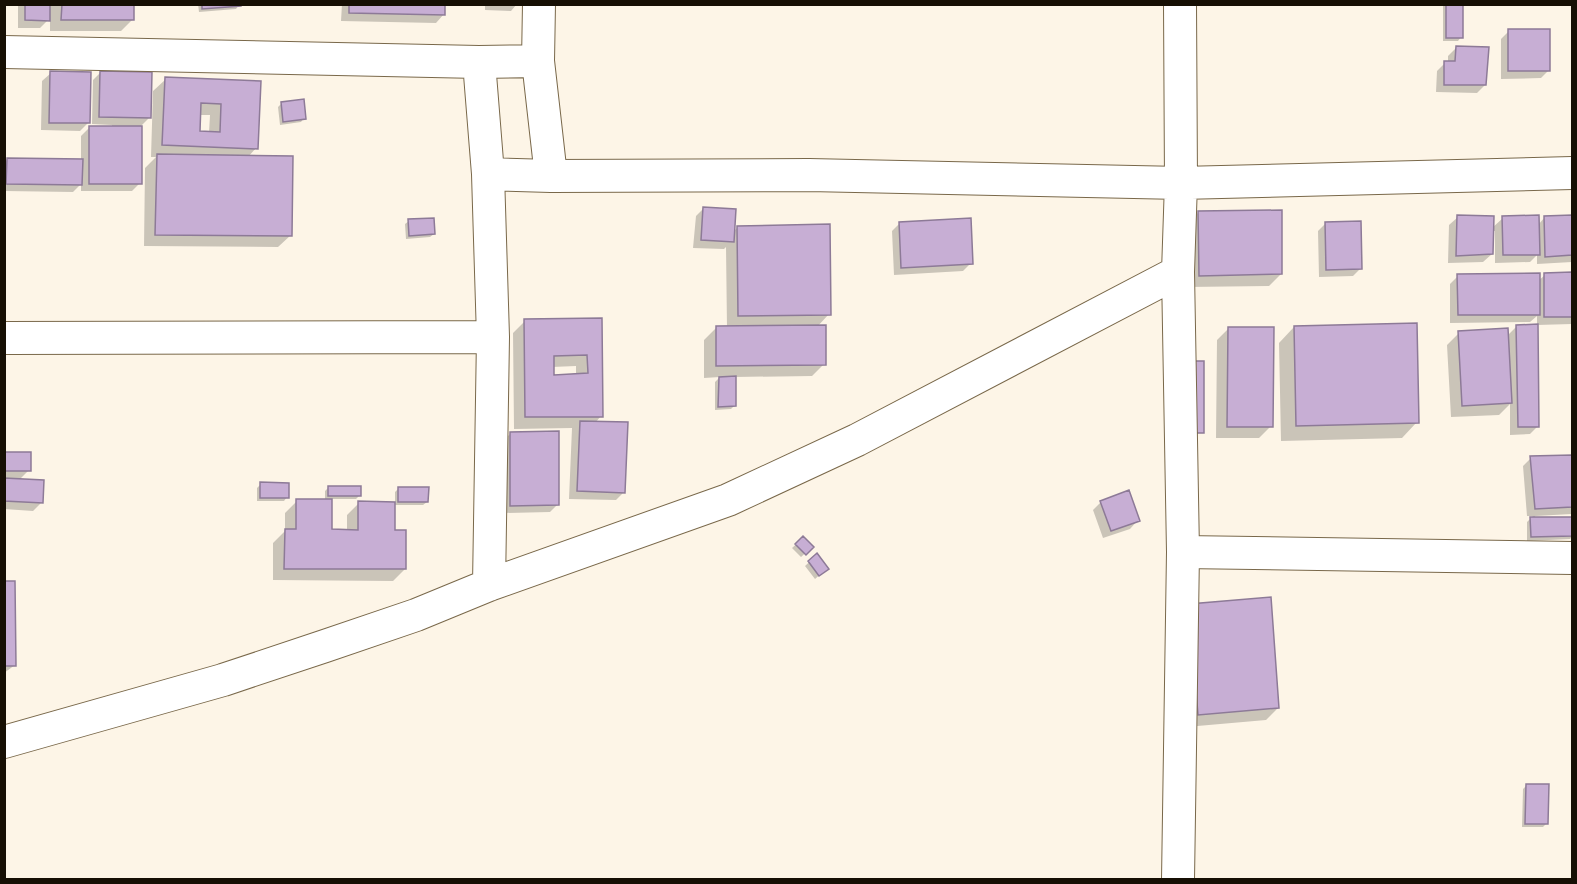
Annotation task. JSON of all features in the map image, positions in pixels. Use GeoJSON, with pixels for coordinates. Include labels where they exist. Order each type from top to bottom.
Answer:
{"type":"FeatureCollection","features":[{"type":"Feature","properties":{"kind":"street"},"geometry":{"type":"LineString","coordinates":[[539,4],[538,61],[551,176]]}},
{"type":"Feature","properties":{"kind":"street"},"geometry":{"type":"LineString","coordinates":[[1178,879],[1183,552],[1178,272],[1181,183],[1180,4]]}},
{"type":"Feature","properties":{"kind":"street"},"geometry":{"type":"LineString","coordinates":[[4,52],[479,62],[538,61]]}},
{"type":"Feature","properties":{"kind":"street"},"geometry":{"type":"LineString","coordinates":[[479,62],[488,174],[493,337],[489,585]]}},
{"type":"Feature","properties":{"kind":"street"},"geometry":{"type":"LineString","coordinates":[[488,174],[551,176],[809,175],[1181,183],[1572,173]]}},
{"type":"Feature","properties":{"kind":"street"},"geometry":{"type":"LineString","coordinates":[[4,742],[34,736],[223,680],[416,615],[489,585],[728,500],[857,441],[1178,272]]}},
{"type":"Feature","properties":{"kind":"street"},"geometry":{"type":"LineString","coordinates":[[4,338],[493,337]]}},
{"type":"Feature","properties":{"kind":"street"},"geometry":{"type":"LineString","coordinates":[[1183,552],[1572,558]]}},
{"type":"Feature","properties":{"kind":"building"},"geometry":{"type":"Polygon","coordinates":[[[25,4],[50,4],[50,21],[25,20],[25,4]]]}},
{"type":"Feature","properties":{"kind":"building"},"geometry":{"type":"Polygon","coordinates":[[[62,4],[134,4],[134,20],[61,20],[62,4]]]}},
{"type":"Feature","properties":{"kind":"building"},"geometry":{"type":"Polygon","coordinates":[[[202,4],[241,4],[241,6],[202,9],[202,4]]]}},
{"type":"Feature","properties":{"kind":"building"},"geometry":{"type":"Polygon","coordinates":[[[349,4],[445,4],[445,15],[349,13],[349,4]]]}},
{"type":"Feature","properties":{"kind":"building"},"geometry":{"type":"Polygon","coordinates":[[[1446,4],[1463,4],[1463,38],[1446,38],[1446,4]]]}},
{"type":"Feature","properties":{"kind":"building"},"geometry":{"type":"Polygon","coordinates":[[[1508,29],[1550,29],[1550,71],[1508,71],[1508,29]]]}},
{"type":"Feature","properties":{"kind":"building"},"geometry":{"type":"Polygon","coordinates":[[[1456,46],[1489,47],[1486,85],[1444,85],[1444,61],[1455,61],[1456,46]]]}},
{"type":"Feature","properties":{"kind":"building"},"geometry":{"type":"Polygon","coordinates":[[[50,71],[91,72],[90,123],[49,123],[50,71]]]}},
{"type":"Feature","properties":{"kind":"building"},"geometry":{"type":"Polygon","coordinates":[[[100,71],[152,72],[151,118],[99,117],[100,71]]]}},
{"type":"Feature","properties":{"kind":"building"},"geometry":{"type":"Polygon","coordinates":[[[165,77],[261,81],[258,149],[162,145],[165,77]],[[201,103],[200,131],[220,132],[221,104],[201,103]]]}},
{"type":"Feature","properties":{"kind":"building"},"geometry":{"type":"Polygon","coordinates":[[[304,99],[306,119],[283,122],[281,102],[304,99]]]}},
{"type":"Feature","properties":{"kind":"building"},"geometry":{"type":"Polygon","coordinates":[[[89,126],[142,126],[142,184],[89,184],[89,126]]]}},
{"type":"Feature","properties":{"kind":"building"},"geometry":{"type":"Polygon","coordinates":[[[157,154],[293,156],[292,236],[155,235],[157,154]]]}},
{"type":"Feature","properties":{"kind":"building"},"geometry":{"type":"Polygon","coordinates":[[[7,158],[83,159],[82,185],[6,184],[7,158]]]}},
{"type":"Feature","properties":{"kind":"building"},"geometry":{"type":"Polygon","coordinates":[[[703,207],[736,209],[734,242],[701,240],[703,207]]]}},
{"type":"Feature","properties":{"kind":"building"},"geometry":{"type":"Polygon","coordinates":[[[1282,210],[1282,274],[1199,276],[1198,211],[1282,210]]]}},
{"type":"Feature","properties":{"kind":"building"},"geometry":{"type":"Polygon","coordinates":[[[1457,215],[1494,216],[1493,254],[1456,256],[1457,215]]]}},
{"type":"Feature","properties":{"kind":"building"},"geometry":{"type":"Polygon","coordinates":[[[1539,215],[1540,255],[1503,255],[1502,216],[1539,215]]]}},
{"type":"Feature","properties":{"kind":"building"},"geometry":{"type":"Polygon","coordinates":[[[1572,215],[1572,255],[1545,257],[1544,216],[1572,215]]]}},
{"type":"Feature","properties":{"kind":"building"},"geometry":{"type":"Polygon","coordinates":[[[434,218],[435,234],[409,236],[408,219],[434,218]]]}},
{"type":"Feature","properties":{"kind":"building"},"geometry":{"type":"Polygon","coordinates":[[[971,218],[973,264],[901,268],[899,222],[971,218]]]}},
{"type":"Feature","properties":{"kind":"building"},"geometry":{"type":"Polygon","coordinates":[[[1361,221],[1362,269],[1326,270],[1325,222],[1361,221]]]}},
{"type":"Feature","properties":{"kind":"building"},"geometry":{"type":"Polygon","coordinates":[[[830,224],[831,315],[738,316],[737,226],[830,224]]]}},
{"type":"Feature","properties":{"kind":"building"},"geometry":{"type":"Polygon","coordinates":[[[1572,272],[1572,317],[1544,317],[1544,273],[1572,272]]]}},
{"type":"Feature","properties":{"kind":"building"},"geometry":{"type":"Polygon","coordinates":[[[1540,273],[1540,315],[1458,315],[1457,274],[1540,273]]]}},
{"type":"Feature","properties":{"kind":"building"},"geometry":{"type":"Polygon","coordinates":[[[602,318],[603,417],[525,417],[524,319],[602,318]],[[587,355],[554,356],[554,375],[588,373],[587,355]]]}},
{"type":"Feature","properties":{"kind":"building"},"geometry":{"type":"Polygon","coordinates":[[[1417,323],[1419,423],[1296,426],[1294,326],[1417,323]]]}},
{"type":"Feature","properties":{"kind":"building"},"geometry":{"type":"Polygon","coordinates":[[[1538,324],[1539,427],[1518,427],[1516,325],[1538,324]]]}},
{"type":"Feature","properties":{"kind":"building"},"geometry":{"type":"Polygon","coordinates":[[[826,325],[826,365],[716,366],[716,326],[826,325]]]}},
{"type":"Feature","properties":{"kind":"building"},"geometry":{"type":"Polygon","coordinates":[[[1228,327],[1274,327],[1273,427],[1227,427],[1228,327]]]}},
{"type":"Feature","properties":{"kind":"building"},"geometry":{"type":"Polygon","coordinates":[[[1508,328],[1512,403],[1462,406],[1458,331],[1508,328]]]}},
{"type":"Feature","properties":{"kind":"building"},"geometry":{"type":"Polygon","coordinates":[[[1182,361],[1204,361],[1204,433],[1182,433],[1182,361]]]}},
{"type":"Feature","properties":{"kind":"building"},"geometry":{"type":"Polygon","coordinates":[[[736,376],[736,406],[718,407],[719,377],[736,376]]]}},
{"type":"Feature","properties":{"kind":"building"},"geometry":{"type":"Polygon","coordinates":[[[580,421],[628,422],[625,493],[577,491],[580,421]]]}},
{"type":"Feature","properties":{"kind":"building"},"geometry":{"type":"Polygon","coordinates":[[[559,431],[559,505],[510,506],[510,432],[559,431]]]}},
{"type":"Feature","properties":{"kind":"building"},"geometry":{"type":"Polygon","coordinates":[[[4,452],[31,452],[31,471],[4,471],[4,452]]]}},
{"type":"Feature","properties":{"kind":"building"},"geometry":{"type":"Polygon","coordinates":[[[1572,455],[1572,507],[1535,509],[1530,456],[1572,455]]]}},
{"type":"Feature","properties":{"kind":"building"},"geometry":{"type":"Polygon","coordinates":[[[4,478],[44,480],[43,503],[4,501],[4,478]]]}},
{"type":"Feature","properties":{"kind":"building"},"geometry":{"type":"Polygon","coordinates":[[[260,482],[289,483],[289,498],[260,498],[260,482]]]}},
{"type":"Feature","properties":{"kind":"building"},"geometry":{"type":"Polygon","coordinates":[[[328,486],[361,486],[361,496],[328,496],[328,486]]]}},
{"type":"Feature","properties":{"kind":"building"},"geometry":{"type":"Polygon","coordinates":[[[398,487],[429,487],[428,502],[398,502],[398,487]]]}},
{"type":"Feature","properties":{"kind":"building"},"geometry":{"type":"Polygon","coordinates":[[[1129,490],[1140,521],[1111,531],[1100,501],[1129,490]]]}},
{"type":"Feature","properties":{"kind":"building"},"geometry":{"type":"Polygon","coordinates":[[[296,499],[332,499],[332,529],[358,530],[358,501],[395,502],[395,530],[406,530],[406,569],[284,569],[285,529],[296,529],[296,499]]]}},
{"type":"Feature","properties":{"kind":"building"},"geometry":{"type":"Polygon","coordinates":[[[1530,517],[1572,517],[1572,536],[1531,537],[1530,517]]]}},
{"type":"Feature","properties":{"kind":"building"},"geometry":{"type":"Polygon","coordinates":[[[803,536],[814,547],[806,555],[795,544],[803,536]]]}},
{"type":"Feature","properties":{"kind":"building"},"geometry":{"type":"Polygon","coordinates":[[[817,553],[829,569],[819,576],[808,561],[817,553]]]}},
{"type":"Feature","properties":{"kind":"building"},"geometry":{"type":"Polygon","coordinates":[[[4,581],[15,581],[16,666],[4,666],[4,581]]]}},
{"type":"Feature","properties":{"kind":"building"},"geometry":{"type":"Polygon","coordinates":[[[1271,597],[1279,708],[1198,715],[1189,604],[1271,597]]]}},
{"type":"Feature","properties":{"kind":"building"},"geometry":{"type":"Polygon","coordinates":[[[1526,784],[1549,784],[1548,824],[1525,824],[1526,784]]]}}]}
